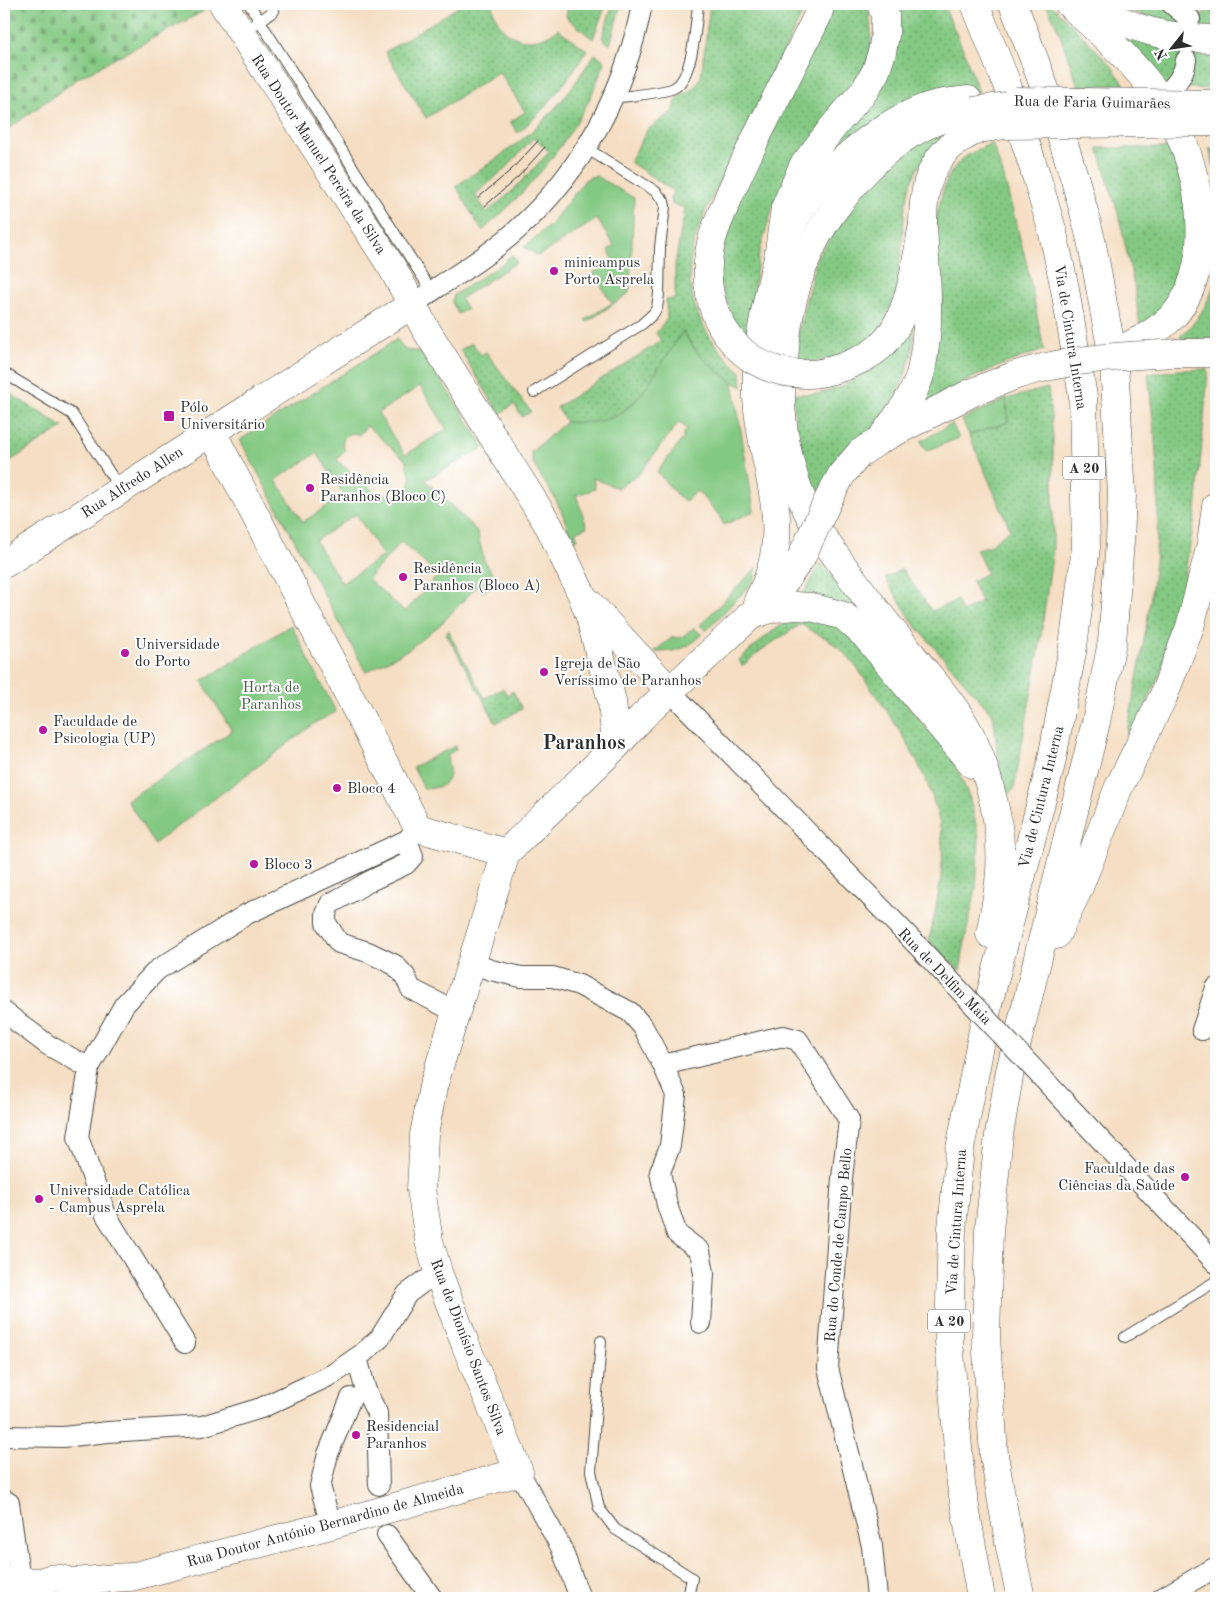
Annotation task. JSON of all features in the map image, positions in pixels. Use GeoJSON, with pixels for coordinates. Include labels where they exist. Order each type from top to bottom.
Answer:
{"type":"FeatureCollection","features":[{"type":"Feature","properties":{"kind":"main road","name":"Rua Doutor Manuel Pereira da Silva"},"geometry":{"type":"LineString","coordinates":[[223,4],[250,27],[392,269],[422,298],[425,328],[545,519],[582,595]]}},
{"type":"Feature","properties":{"kind":"main road"},"geometry":{"type":"LineString","coordinates":[[821,4],[817,17],[737,177],[715,229],[710,249],[708,272],[709,291],[715,312],[730,339],[740,350],[751,359],[766,366],[793,374],[811,374],[843,367],[864,359],[883,344],[898,324],[910,288],[923,224]]}},
{"type":"Feature","properties":{"kind":"main road"},"geometry":{"type":"LineString","coordinates":[[749,616],[767,585],[777,543],[776,507],[760,429],[756,398],[756,377],[760,332],[778,258],[785,208],[803,166],[865,90],[876,71],[885,35],[885,15],[881,4]]}},
{"type":"Feature","properties":{"kind":"main road","name":"Via de Cintura Interna"},"geometry":{"type":"LineString","coordinates":[[975,4],[1006,82],[1033,165],[1053,233],[1059,261],[1083,397],[1086,529],[1086,547],[1073,647],[1051,764],[988,1004],[960,1149],[952,1228],[949,1341],[961,1484],[981,1598]]}},
{"type":"Feature","properties":{"kind":"main road","name":"A 20"},"geometry":{"type":"LineString","coordinates":[[1013,4],[1036,64],[1078,192],[1091,240],[1109,354],[1122,494],[1112,642],[1096,722],[1010,1071],[999,1135],[989,1230],[986,1338],[994,1455],[1010,1548],[1021,1598]]}},
{"type":"Feature","properties":{"kind":"main road"},"geometry":{"type":"LineString","coordinates":[[1069,4],[1113,44],[1160,98],[1181,136],[1195,174],[1204,216],[1203,253],[1198,276],[1185,302],[1176,314],[1146,338],[1109,354]]}},
{"type":"Feature","properties":{"kind":"main road"},"geometry":{"type":"LineString","coordinates":[[1090,4],[1115,19],[1157,34],[1180,38],[1216,39]]}},
{"type":"Feature","properties":{"kind":"main road","name":"Rua de Faria Guimarães"},"geometry":{"type":"LineString","coordinates":[[974,113],[1039,101],[1216,104]]}},
{"type":"Feature","properties":{"kind":"main road"},"geometry":{"type":"LineString","coordinates":[[778,258],[803,205],[832,171],[861,145],[886,128],[936,104],[974,113]]}},
{"type":"Feature","properties":{"kind":"main road"},"geometry":{"type":"LineString","coordinates":[[880,439],[916,389],[924,354],[927,298],[923,224],[924,197],[928,180],[933,166],[952,144],[963,136],[974,113]]}},
{"type":"Feature","properties":{"kind":"main road"},"geometry":{"type":"LineString","coordinates":[[974,113],[947,117],[932,122],[898,141],[859,177],[821,228],[796,285],[785,339],[781,396],[788,452],[802,497],[813,522],[873,606],[959,714],[972,739],[983,768],[994,806],[998,831],[1000,871],[990,934],[988,1004]]}},
{"type":"Feature","properties":{"kind":"main road","name":"Rua de Faria Guimarães"},"geometry":{"type":"LineString","coordinates":[[974,113],[1005,125],[1216,122]]}},
{"type":"Feature","properties":{"kind":"main road","name":"Rua Alfredo Allen"},"geometry":{"type":"LineString","coordinates":[[4,564],[422,298]]}},
{"type":"Feature","properties":{"kind":"main road"},"geometry":{"type":"LineString","coordinates":[[212,432],[412,834],[506,853],[616,746],[642,717],[779,589],[800,558],[842,474],[860,453],[880,439],[971,393],[1016,375],[1056,364],[1109,354],[1216,353]]}},
{"type":"Feature","properties":{"kind":"main road"},"geometry":{"type":"LineString","coordinates":[[1031,986],[1077,892],[1118,789],[1162,697],[1190,627],[1211,544],[1216,506]]}},
{"type":"Feature","properties":{"kind":"main road"},"geometry":{"type":"LineString","coordinates":[[582,595],[670,691]]}},
{"type":"Feature","properties":{"kind":"main road"},"geometry":{"type":"LineString","coordinates":[[582,595],[612,701],[616,746]]}},
{"type":"Feature","properties":{"kind":"main road"},"geometry":{"type":"LineString","coordinates":[[749,616],[774,608],[796,606],[811,607],[844,616],[866,635],[970,761],[994,806]]}},
{"type":"Feature","properties":{"kind":"main road","name":"Rua de Dionísio Santos Silva"},"geometry":{"type":"LineString","coordinates":[[506,853],[434,1086],[424,1135],[421,1189],[429,1241],[439,1275],[480,1383],[519,1472]]}},
{"type":"Feature","properties":{"kind":"main road","name":"Rua Doutor António Bernardino de Almeida"},"geometry":{"type":"LineString","coordinates":[[23,1585],[51,1578],[61,1579],[77,1590],[87,1582],[109,1577],[131,1577],[331,1525],[519,1472]]}},
{"type":"Feature","properties":{"kind":"main road","name":"Rua Doutor António Bernardino de Almeida"},"geometry":{"type":"LineString","coordinates":[[106,1598],[131,1577]]}},
{"type":"Feature","properties":{"kind":"street"},"geometry":{"type":"LineString","coordinates":[[422,298],[479,261],[521,226],[553,192],[586,148],[613,98],[631,52],[642,4]]}},
{"type":"Feature","properties":{"kind":"street"},"geometry":{"type":"LineString","coordinates":[[1172,4],[1190,19]]}},
{"type":"Feature","properties":{"kind":"street"},"geometry":{"type":"LineString","coordinates":[[1160,98],[1179,80],[1186,60]]}},
{"type":"Feature","properties":{"kind":"street","name":"Rua de Delfim Maia"},"geometry":{"type":"LineString","coordinates":[[670,691],[916,944],[1216,1263]]}},
{"type":"Feature","properties":{"kind":"street"},"geometry":{"type":"LineString","coordinates":[[185,1342],[106,1215],[78,1137],[89,1068],[124,1005],[157,970],[247,914],[412,834],[413,856],[406,864],[370,881],[330,904],[326,914],[326,923],[340,943],[368,952],[395,965],[405,976],[411,989],[456,1012]]}},
{"type":"Feature","properties":{"kind":"street"},"geometry":{"type":"LineString","coordinates":[[471,963],[521,977],[553,977],[579,985],[630,1012],[643,1027],[676,1095],[670,1146],[660,1172],[667,1205],[677,1234],[700,1251],[704,1273],[701,1323]]}},
{"type":"Feature","properties":{"kind":"street"},"geometry":{"type":"LineString","coordinates":[[1202,1030],[1216,988]]}},
{"type":"Feature","properties":{"kind":"street"},"geometry":{"type":"LineString","coordinates":[[4,1012],[48,1045],[89,1068]]}},
{"type":"Feature","properties":{"kind":"street","name":"Rua do Conde de Campo Bello"},"geometry":{"type":"LineString","coordinates":[[663,1065],[783,1036],[798,1040],[849,1120],[842,1178],[828,1368],[872,1546],[877,1598]]}},
{"type":"Feature","properties":{"kind":"street"},"geometry":{"type":"LineString","coordinates":[[4,1436],[63,1437],[202,1426],[261,1408],[333,1374],[357,1358],[380,1338],[407,1294],[422,1282],[439,1275]]}},
{"type":"Feature","properties":{"kind":"street"},"geometry":{"type":"LineString","coordinates":[[331,1525],[320,1486],[328,1454],[359,1395],[357,1358]]}},
{"type":"Feature","properties":{"kind":"street"},"geometry":{"type":"LineString","coordinates":[[333,1374],[359,1395],[377,1413],[379,1485]]}},
{"type":"Feature","properties":{"kind":"street","name":"Rua de Dionísio Santos Silva"},"geometry":{"type":"LineString","coordinates":[[519,1472],[561,1547],[580,1598]]}},
{"type":"Feature","properties":{"kind":"street"},"geometry":{"type":"LineString","coordinates":[[4,1500],[9,1503],[23,1585]]}},
{"type":"Feature","properties":{"kind":"street"},"geometry":{"type":"LineString","coordinates":[[388,1535],[432,1598]]}},
{"type":"Feature","properties":{"kind":"street"},"geometry":{"type":"LineString","coordinates":[[1171,1596],[1216,1567]]}},
{"type":"Feature","properties":{"kind":"lane"},"geometry":{"type":"LineString","coordinates":[[249,4],[250,27],[274,12]]}},
{"type":"Feature","properties":{"kind":"lane"},"geometry":{"type":"LineString","coordinates":[[613,98],[669,90],[684,79],[698,4]]}},
{"type":"Feature","properties":{"kind":"lane"},"geometry":{"type":"LineString","coordinates":[[534,392],[642,324],[657,308],[660,247],[665,212],[664,201],[655,191],[586,148]]}},
{"type":"Feature","properties":{"kind":"lane"},"geometry":{"type":"LineString","coordinates":[[4,373],[72,414],[120,490]]}},
{"type":"Feature","properties":{"kind":"lane"},"geometry":{"type":"LineString","coordinates":[[1125,1337],[1216,1281]]}},
{"type":"Feature","properties":{"kind":"lane"},"geometry":{"type":"LineString","coordinates":[[601,1340],[591,1471],[599,1508],[615,1529],[692,1578],[688,1598]]}},
{"type":"Feature","properties":{"kind":"green space"},"geometry":{"type":"Polygon","coordinates":[[[4,4],[199,4],[204,11],[80,77],[4,132],[4,4]]]}},
{"type":"Feature","properties":{"kind":"green space"},"geometry":{"type":"Polygon","coordinates":[[[463,4],[492,4],[495,16],[501,26],[517,38],[537,39],[548,36],[558,29],[587,50],[556,94],[518,133],[510,122],[525,112],[499,72],[426,118],[385,52],[463,4]]]}},
{"type":"Feature","properties":{"kind":"green space"},"geometry":{"type":"Polygon","coordinates":[[[568,4],[606,4],[593,39],[566,17],[568,4]]]}},
{"type":"Feature","properties":{"kind":"green space"},"geometry":{"type":"Polygon","coordinates":[[[613,4],[621,4],[610,45],[602,38],[613,4]]]}},
{"type":"Feature","properties":{"kind":"green space"},"geometry":{"type":"Polygon","coordinates":[[[710,4],[807,4],[706,210],[693,246],[690,283],[693,300],[706,331],[716,346],[741,372],[742,387],[708,364],[683,331],[656,375],[633,402],[620,413],[606,420],[590,423],[566,422],[557,407],[661,341],[656,333],[667,319],[666,300],[675,299],[675,264],[685,208],[672,204],[670,199],[673,191],[630,162],[647,130],[672,112],[678,97],[693,89],[701,77],[710,4]]]}},
{"type":"Feature","properties":{"kind":"green space"},"geometry":{"type":"Polygon","coordinates":[[[828,4],[867,4],[871,31],[868,59],[773,206],[759,254],[746,339],[735,324],[717,276],[732,208],[828,4]]]}},
{"type":"Feature","properties":{"kind":"green space"},"geometry":{"type":"Polygon","coordinates":[[[887,4],[943,4],[963,49],[979,93],[855,134],[833,151],[815,177],[840,132],[887,4]]]}},
{"type":"Feature","properties":{"kind":"green space"},"geometry":{"type":"Polygon","coordinates":[[[1046,4],[1051,4],[1111,65],[1125,85],[1078,86],[1058,29],[1046,4]]]}},
{"type":"Feature","properties":{"kind":"green space"},"geometry":{"type":"Polygon","coordinates":[[[1109,4],[1161,4],[1181,19],[1198,21],[1203,13],[1216,11],[1216,28],[1176,26],[1109,4]]]}},
{"type":"Feature","properties":{"kind":"green space"},"geometry":{"type":"Polygon","coordinates":[[[1108,22],[1216,50],[1216,89],[1165,87],[1108,22]]]}},
{"type":"Feature","properties":{"kind":"green space"},"geometry":{"type":"Polygon","coordinates":[[[595,54],[604,60],[605,63],[590,97],[566,138],[527,187],[482,231],[456,186],[515,145],[542,122],[570,90],[595,54]],[[534,137],[506,168],[475,195],[487,212],[510,193],[549,152],[534,137]]]}},
{"type":"Feature","properties":{"kind":"green space"},"geometry":{"type":"Polygon","coordinates":[[[963,121],[919,166],[911,182],[905,207],[895,295],[882,327],[855,351],[816,362],[794,360],[798,332],[817,256],[888,159],[963,121]]]}},
{"type":"Feature","properties":{"kind":"green space"},"geometry":{"type":"Polygon","coordinates":[[[992,143],[1003,174],[1026,261],[1044,350],[978,375],[916,409],[936,220],[941,196],[950,173],[960,161],[971,153],[992,143]]]}},
{"type":"Feature","properties":{"kind":"green space"},"geometry":{"type":"Polygon","coordinates":[[[1098,148],[1170,148],[1182,186],[1188,228],[1188,248],[1184,268],[1178,287],[1167,304],[1140,326],[1134,285],[1118,213],[1098,148]]]}},
{"type":"Feature","properties":{"kind":"green space"},"geometry":{"type":"Polygon","coordinates":[[[1209,149],[1216,149],[1216,175],[1209,149]]]}},
{"type":"Feature","properties":{"kind":"green space"},"geometry":{"type":"Polygon","coordinates":[[[596,176],[634,198],[630,288],[628,294],[587,322],[585,320],[612,303],[593,273],[613,259],[608,250],[614,246],[597,219],[538,256],[524,247],[551,224],[585,180],[596,176]]]}},
{"type":"Feature","properties":{"kind":"green space"},"geometry":{"type":"Polygon","coordinates":[[[512,255],[517,262],[460,299],[467,309],[458,314],[452,302],[454,295],[512,255]]]}},
{"type":"Feature","properties":{"kind":"green space"},"geometry":{"type":"Polygon","coordinates":[[[1216,281],[1216,339],[1182,339],[1180,336],[1202,312],[1216,281]]]}},
{"type":"Feature","properties":{"kind":"green space"},"geometry":{"type":"Polygon","coordinates":[[[914,313],[911,356],[892,404],[814,498],[797,442],[793,394],[818,394],[841,387],[877,366],[899,346],[914,313]]]}},
{"type":"Feature","properties":{"kind":"green space"},"geometry":{"type":"Polygon","coordinates":[[[683,331],[692,346],[704,360],[733,382],[754,511],[724,525],[718,514],[697,491],[685,501],[676,494],[657,472],[684,437],[683,435],[687,429],[679,422],[639,474],[617,488],[593,478],[595,489],[576,495],[587,527],[575,532],[578,539],[571,541],[566,522],[555,498],[534,465],[531,452],[566,422],[601,421],[620,414],[628,408],[645,389],[683,331]]]}},
{"type":"Feature","properties":{"kind":"green space"},"geometry":{"type":"Polygon","coordinates":[[[397,339],[405,350],[422,352],[485,447],[425,480],[477,531],[484,560],[497,581],[483,592],[477,586],[441,624],[409,649],[366,672],[240,440],[397,339]],[[420,386],[378,413],[405,455],[447,429],[420,386]],[[367,426],[359,435],[351,433],[345,436],[343,446],[345,450],[337,460],[379,496],[381,493],[396,496],[407,491],[411,479],[406,465],[408,462],[367,426]],[[317,453],[276,480],[303,522],[344,495],[317,453]],[[356,514],[315,541],[342,583],[383,556],[356,514]],[[401,542],[368,579],[405,612],[438,575],[401,542]]]}},
{"type":"Feature","properties":{"kind":"green space"},"geometry":{"type":"Polygon","coordinates":[[[472,343],[481,355],[486,352],[531,412],[522,417],[514,404],[500,414],[460,350],[472,343]]]}},
{"type":"Feature","properties":{"kind":"green space"},"geometry":{"type":"Polygon","coordinates":[[[1206,369],[1208,372],[1196,512],[1178,610],[1166,660],[1129,743],[1126,738],[1146,627],[1157,543],[1158,480],[1148,374],[1206,369]]]}},
{"type":"Feature","properties":{"kind":"green space"},"geometry":{"type":"Polygon","coordinates":[[[1048,388],[1053,437],[1053,548],[1039,650],[1014,789],[1007,795],[1001,780],[993,715],[914,624],[885,578],[902,569],[932,611],[957,600],[962,612],[981,602],[972,581],[987,573],[976,549],[989,546],[1010,529],[969,435],[1008,422],[1006,399],[1048,388]]]}},
{"type":"Feature","properties":{"kind":"green space"},"geometry":{"type":"Polygon","coordinates":[[[4,390],[63,427],[4,465],[4,390]]]}},
{"type":"Feature","properties":{"kind":"green space"},"geometry":{"type":"Polygon","coordinates":[[[1006,399],[1008,422],[969,435],[962,420],[1006,399]]]}},
{"type":"Feature","properties":{"kind":"green space"},"geometry":{"type":"Polygon","coordinates":[[[952,424],[959,438],[926,451],[921,441],[952,424]]]}},
{"type":"Feature","properties":{"kind":"green space"},"geometry":{"type":"Polygon","coordinates":[[[821,563],[936,707],[801,598],[821,563]]]}},
{"type":"Feature","properties":{"kind":"green space"},"geometry":{"type":"Polygon","coordinates":[[[757,567],[754,581],[706,631],[700,625],[757,567]]]}},
{"type":"Feature","properties":{"kind":"green space"},"geometry":{"type":"Polygon","coordinates":[[[800,620],[840,623],[954,761],[970,799],[979,837],[976,890],[960,971],[929,941],[942,859],[941,832],[931,794],[915,757],[859,671],[835,645],[801,624],[760,651],[742,666],[739,660],[783,624],[800,620]]]}},
{"type":"Feature","properties":{"kind":"green space","name":"Horta de Paranhos"},"geometry":{"type":"Polygon","coordinates":[[[291,625],[336,712],[318,721],[154,844],[127,800],[232,731],[202,681],[291,625]]]}},
{"type":"Feature","properties":{"kind":"green space"},"geometry":{"type":"Polygon","coordinates":[[[694,628],[702,635],[685,647],[674,651],[653,652],[673,637],[680,638],[694,628]]]}},
{"type":"Feature","properties":{"kind":"green space"},"geometry":{"type":"Polygon","coordinates":[[[449,630],[451,637],[485,698],[503,688],[507,695],[513,691],[522,709],[496,723],[446,633],[449,630]]]}},
{"type":"Feature","properties":{"kind":"green space"},"geometry":{"type":"Polygon","coordinates":[[[455,746],[456,749],[447,756],[449,771],[447,781],[441,786],[424,789],[413,767],[455,746]]]}},
{"type":"Feature","properties":{"kind":"green space"},"geometry":{"type":"Polygon","coordinates":[[[55,1589],[72,1598],[41,1598],[55,1589]]]}},
{"type":"Feature","properties":{"kind":"tram line"},"geometry":{"type":"LineString","coordinates":[[478,198],[511,170],[538,141]]}},
{"type":"Feature","properties":{"kind":"tram line"},"geometry":{"type":"LineString","coordinates":[[485,206],[518,177],[545,147]]}},
{"type":"Feature","properties":{"kind":"place","name":"minicampus Porto Asprela"},"geometry":{"type":"Point","coordinates":[554,271]}},
{"type":"Feature","properties":{"kind":"place","name":"Pólo Universitário"},"geometry":{"type":"Point","coordinates":[169,416]}},
{"type":"Feature","properties":{"kind":"place","name":"Residência Paranhos (Bloco C)"},"geometry":{"type":"Point","coordinates":[310,488]}},
{"type":"Feature","properties":{"kind":"place","name":"Residência Paranhos (Bloco A)"},"geometry":{"type":"Point","coordinates":[403,577]}},
{"type":"Feature","properties":{"kind":"place","name":"Universidade do Porto"},"geometry":{"type":"Point","coordinates":[125,653]}},
{"type":"Feature","properties":{"kind":"place","name":"Igreja de São Veríssimo de Paranhos"},"geometry":{"type":"Point","coordinates":[544,672]}},
{"type":"Feature","properties":{"kind":"place","name":"Faculdade de Psicologia (UP)"},"geometry":{"type":"Point","coordinates":[43,730]}},
{"type":"Feature","properties":{"kind":"place","name":"Bloco 4"},"geometry":{"type":"Point","coordinates":[337,788]}},
{"type":"Feature","properties":{"kind":"place","name":"Bloco 3"},"geometry":{"type":"Point","coordinates":[254,864]}},
{"type":"Feature","properties":{"kind":"place","name":"Faculdade das Ciências da Saúde"},"geometry":{"type":"Point","coordinates":[1185,1177]}},
{"type":"Feature","properties":{"kind":"place","name":"Universidade Católica - Campus Asprela"},"geometry":{"type":"Point","coordinates":[39,1199]}},
{"type":"Feature","properties":{"kind":"place","name":"Residencial Paranhos"},"geometry":{"type":"Point","coordinates":[356,1435]}},
{"type":"Feature","properties":{"kind":"district","name":"Paranhos"},"geometry":{"type":"Point","coordinates":[584,742]}}]}
